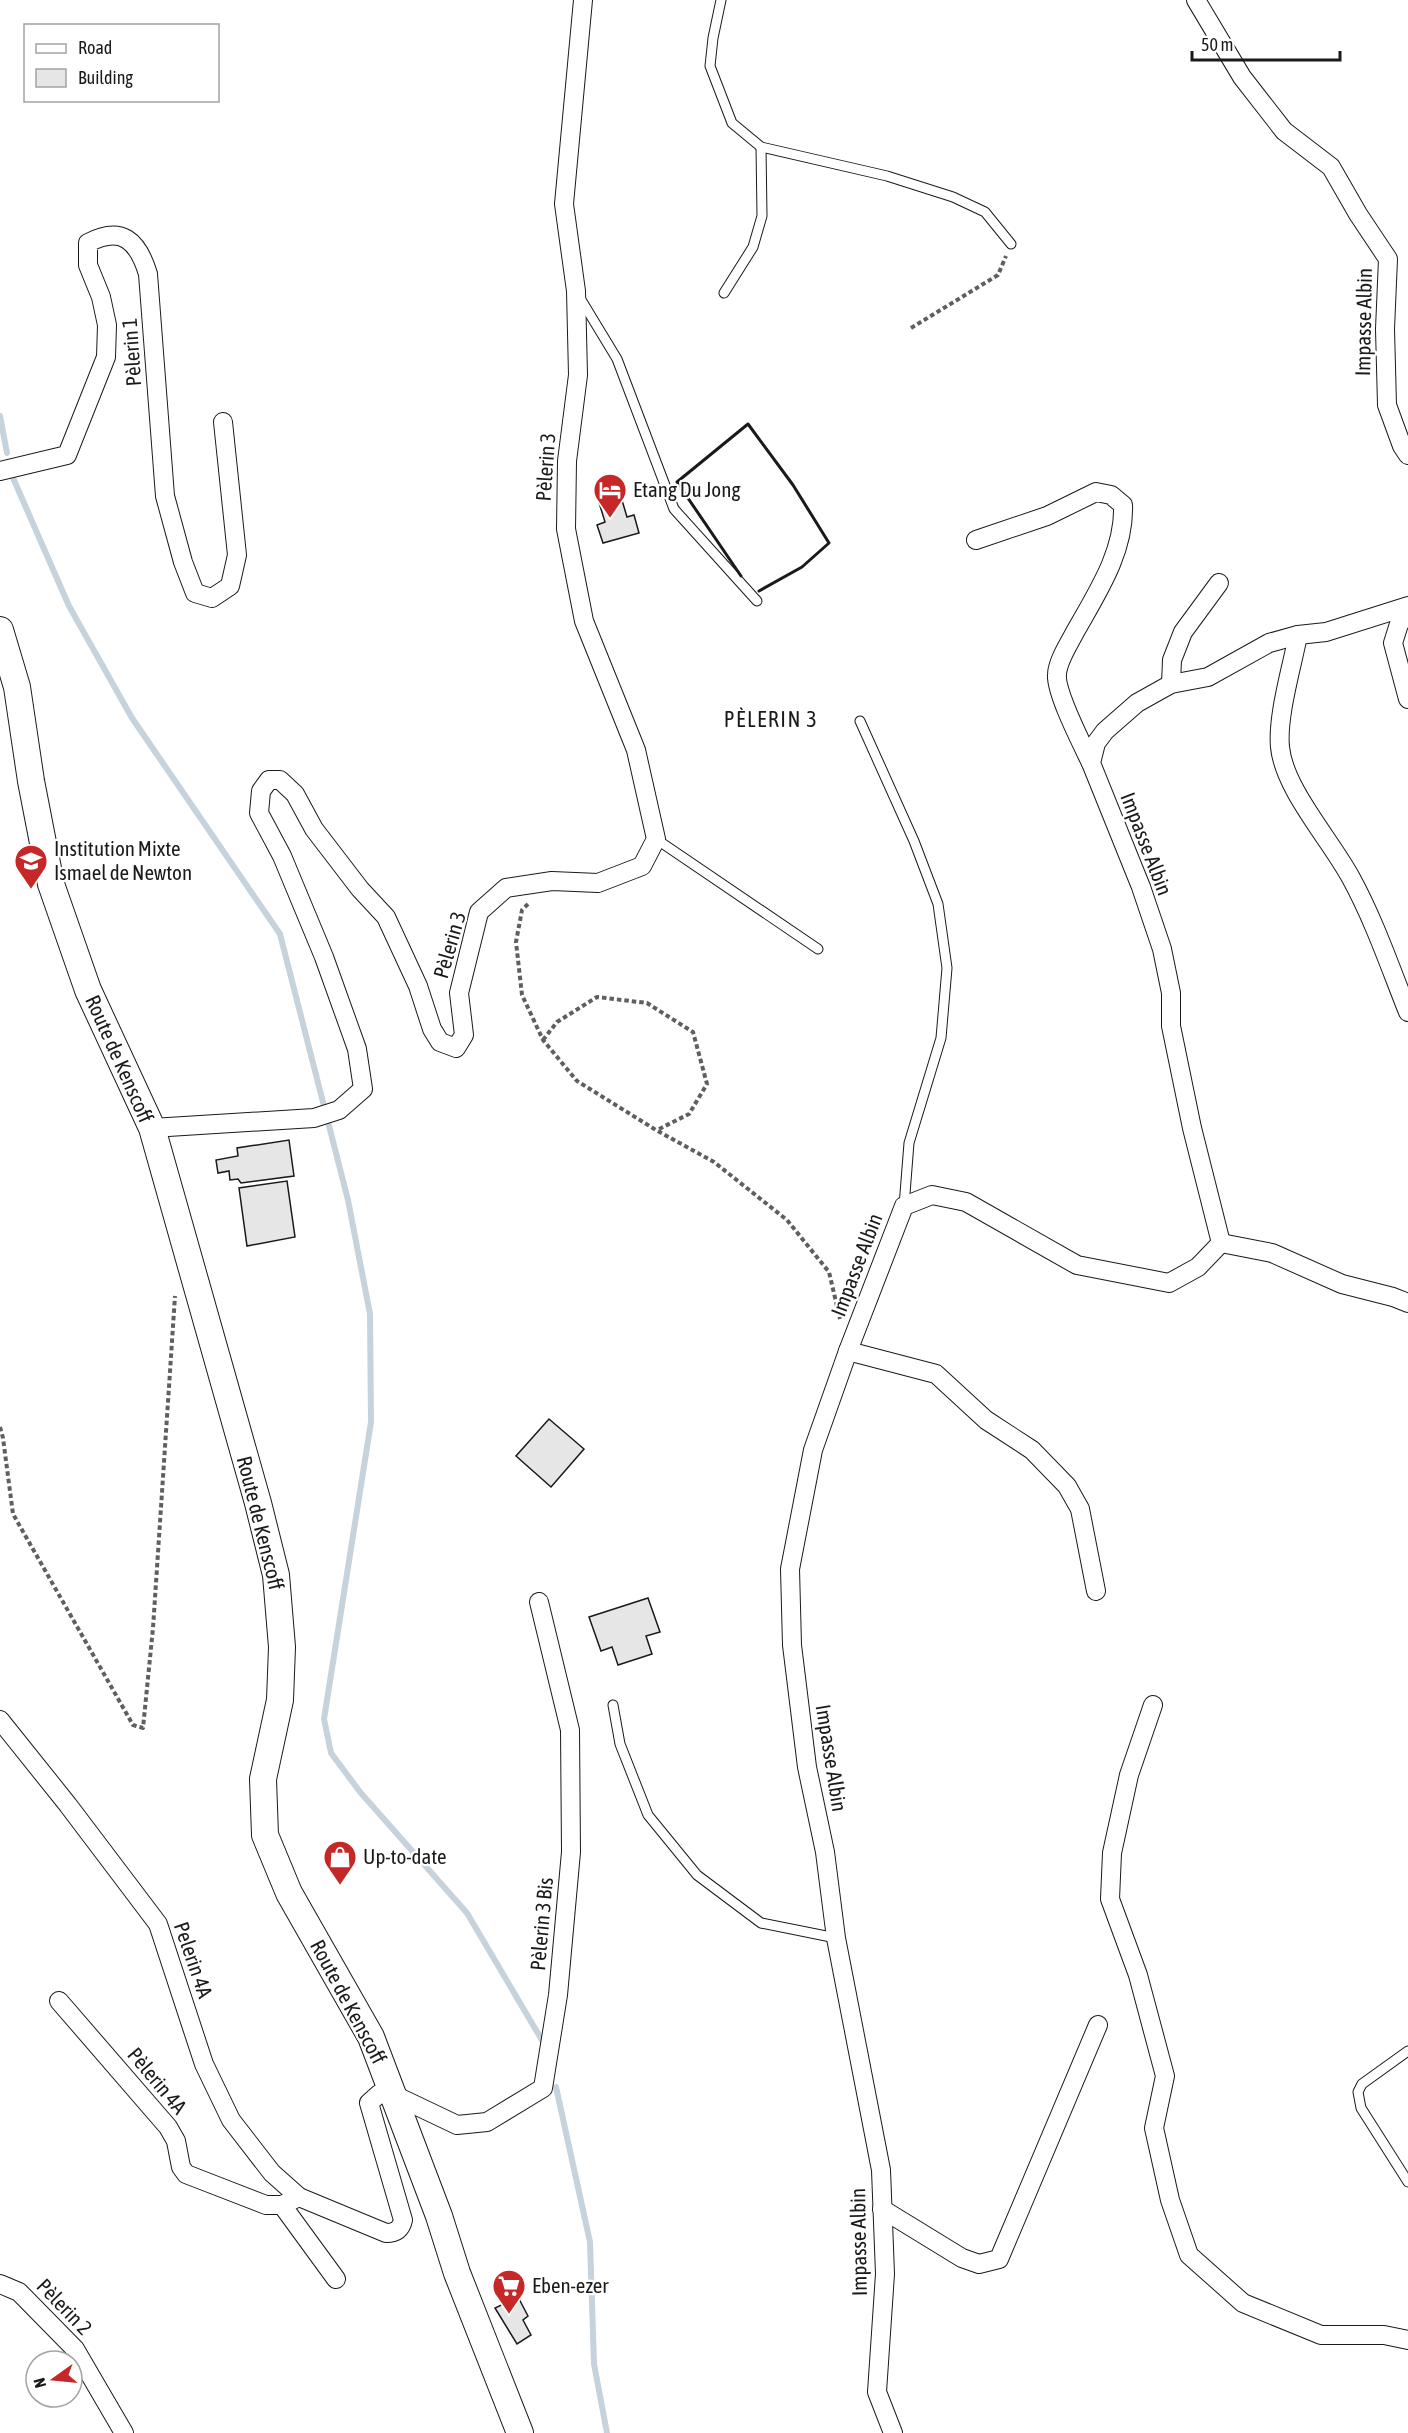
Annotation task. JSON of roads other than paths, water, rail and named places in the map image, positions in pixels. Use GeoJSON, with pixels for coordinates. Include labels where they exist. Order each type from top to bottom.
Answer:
{"type":"FeatureCollection","features":[{"type":"Feature","properties":{"kind":"main road","name":"Route de Kenscoff"},"geometry":{"type":"LineString","coordinates":[[0,630],[17,687],[31,781],[51,884],[88,990],[152,1128],[258,1503],[276,1575],[282,1647],[280,1700],[263,1779],[265,1835],[290,1893],[371,2037],[439,2216],[457,2273],[520,2433]]}},
{"type":"Feature","properties":{"kind":"street","name":"Pèlerin 3"},"geometry":{"type":"LineString","coordinates":[[152,1128],[314,1118],[339,1110],[363,1089],[357,1049],[308,916],[282,856],[259,813],[261,791],[269,780],[280,780],[295,794],[314,828],[360,889],[386,917],[418,986],[432,1029],[440,1042],[456,1048],[464,1035],[459,993],[479,912],[506,888],[552,881],[598,883],[642,866],[657,839],[636,750],[584,621],[566,530],[567,461],[578,375],[576,291],[564,204],[583,0]]}},
{"type":"Feature","properties":{"kind":"street","name":"Impasse Albin"},"geometry":{"type":"LineString","coordinates":[[1196,0],[1242,77],[1284,130],[1330,166],[1388,259],[1385,329],[1386,405],[1402,446],[1408,455]]}},
{"type":"Feature","properties":{"kind":"street","name":"Pèlerin 1"},"geometry":{"type":"LineString","coordinates":[[0,471],[67,455],[106,357],[107,325],[88,265],[88,243],[104,234],[123,236],[142,253],[148,274],[165,496],[183,562],[195,593],[213,598],[230,586],[237,555],[223,422]]}},
{"type":"Feature","properties":{"kind":"street","name":"Impasse Albin"},"geometry":{"type":"LineString","coordinates":[[893,2433],[877,2392],[885,2274],[881,2170],[836,1938],[825,1852],[807,1767],[792,1645],[790,1569],[813,1450],[848,1351],[904,1206],[932,1195],[966,1202],[1077,1265],[1169,1283],[1198,1267],[1221,1243],[1192,1128],[1171,1026],[1171,993],[1162,949],[1141,887],[1059,690],[1057,673],[1067,648],[1110,568],[1123,519],[1122,505],[1111,495],[1096,492],[1047,516],[976,540]]}},
{"type":"Feature","properties":{"kind":"street"},"geometry":{"type":"LineString","coordinates":[[1171,684],[1172,660],[1183,632],[1219,583]]}},
{"type":"Feature","properties":{"kind":"street"},"geometry":{"type":"LineString","coordinates":[[1091,763],[1096,743],[1105,731],[1137,703],[1171,684],[1208,677],[1269,643],[1298,635],[1326,632],[1408,606]]}},
{"type":"Feature","properties":{"kind":"street"},"geometry":{"type":"LineString","coordinates":[[1408,613],[1399,624],[1393,643],[1408,699]]}},
{"type":"Feature","properties":{"kind":"street"},"geometry":{"type":"LineString","coordinates":[[1298,635],[1280,728],[1280,747],[1284,767],[1294,789],[1352,878],[1408,1012]]}},
{"type":"Feature","properties":{"kind":"street"},"geometry":{"type":"LineString","coordinates":[[1221,1243],[1272,1253],[1342,1284],[1393,1296],[1408,1303]]}},
{"type":"Feature","properties":{"kind":"street"},"geometry":{"type":"LineString","coordinates":[[848,1351],[936,1374],[986,1420],[1032,1450],[1067,1486],[1080,1509],[1096,1591]]}},
{"type":"Feature","properties":{"kind":"street","name":"Pèlerin 3 Bis"},"geometry":{"type":"LineString","coordinates":[[394,2095],[457,2125],[487,2122],[543,2088],[558,1995],[571,1830],[570,1730],[539,1602]]}},
{"type":"Feature","properties":{"kind":"street"},"geometry":{"type":"LineString","coordinates":[[1153,1706],[1130,1774],[1114,1841],[1110,1899],[1138,1975],[1165,2076],[1154,2128],[1170,2200],[1189,2255],[1243,2303],[1321,2335],[1384,2335],[1408,2340]]}},
{"type":"Feature","properties":{"kind":"street","name":"Pelerin 4A"},"geometry":{"type":"LineString","coordinates":[[3,1731],[68,1805],[158,1924],[204,2064],[231,2120],[272,2173],[290,2201]]}},
{"type":"Feature","properties":{"kind":"street","name":"Pèlerin 4A"},"geometry":{"type":"LineString","coordinates":[[59,2001],[168,2127],[176,2141],[181,2167],[186,2174],[266,2205],[290,2201],[386,2233],[392,2233],[401,2227],[403,2220],[369,2103],[379,2094],[394,2095]]}},
{"type":"Feature","properties":{"kind":"street"},"geometry":{"type":"LineString","coordinates":[[882,2209],[962,2258],[979,2264],[999,2259],[1098,2025]]}},
{"type":"Feature","properties":{"kind":"street"},"geometry":{"type":"LineString","coordinates":[[290,2201],[336,2279]]}},
{"type":"Feature","properties":{"kind":"street","name":"Pèlerin 2"},"geometry":{"type":"LineString","coordinates":[[0,2284],[19,2292],[75,2349],[124,2433]]}},
{"type":"Feature","properties":{"kind":"lane"},"geometry":{"type":"LineString","coordinates":[[721,0],[712,38],[710,66],[732,123],[761,147],[887,177],[953,197],[985,212],[1011,244]]}},
{"type":"Feature","properties":{"kind":"lane"},"geometry":{"type":"LineString","coordinates":[[724,293],[753,247],[762,216],[761,147]]}},
{"type":"Feature","properties":{"kind":"lane"},"geometry":{"type":"LineString","coordinates":[[576,291],[617,359],[674,509],[758,601]]}},
{"type":"Feature","properties":{"kind":"lane"},"geometry":{"type":"LineString","coordinates":[[860,721],[914,841],[938,904],[946,968],[941,1038],[909,1143],[904,1206]]}},
{"type":"Feature","properties":{"kind":"lane"},"geometry":{"type":"LineString","coordinates":[[657,839],[818,949]]}},
{"type":"Feature","properties":{"kind":"lane"},"geometry":{"type":"LineString","coordinates":[[613,1705],[620,1744],[648,1815],[697,1875],[761,1923],[836,1938]]}},
{"type":"Feature","properties":{"kind":"lane"},"geometry":{"type":"LineString","coordinates":[[1408,2051],[1362,2084],[1358,2092],[1361,2108],[1408,2182]]}},
{"type":"Feature","properties":{"kind":"waterway"},"geometry":{"type":"LineString","coordinates":[[0,416],[7,453]]}},
{"type":"Feature","properties":{"kind":"waterway"},"geometry":{"type":"LineString","coordinates":[[10,471],[69,606],[132,718],[280,934],[348,1200],[370,1314],[371,1422],[324,1719],[331,1753],[360,1792],[467,1913],[546,2047]]}},
{"type":"Feature","properties":{"kind":"waterway"},"geometry":{"type":"LineString","coordinates":[[556,2087],[590,2242],[594,2364],[607,2433]]}},
{"type":"Feature","properties":{"kind":"place","name":"Etang Du Jong"},"geometry":{"type":"Point","coordinates":[610,519]}},
{"type":"Feature","properties":{"kind":"place","name":"Institution Mixte Ismael de Newton"},"geometry":{"type":"Point","coordinates":[31,890]}},
{"type":"Feature","properties":{"kind":"place","name":"Up-to-date"},"geometry":{"type":"Point","coordinates":[340,1886]}},
{"type":"Feature","properties":{"kind":"place","name":"Eben-ezer"},"geometry":{"type":"Point","coordinates":[509,2315]}},
{"type":"Feature","properties":{"kind":"district","name":"PÈLERIN 3"},"geometry":{"type":"Point","coordinates":[771,719]}}]}
